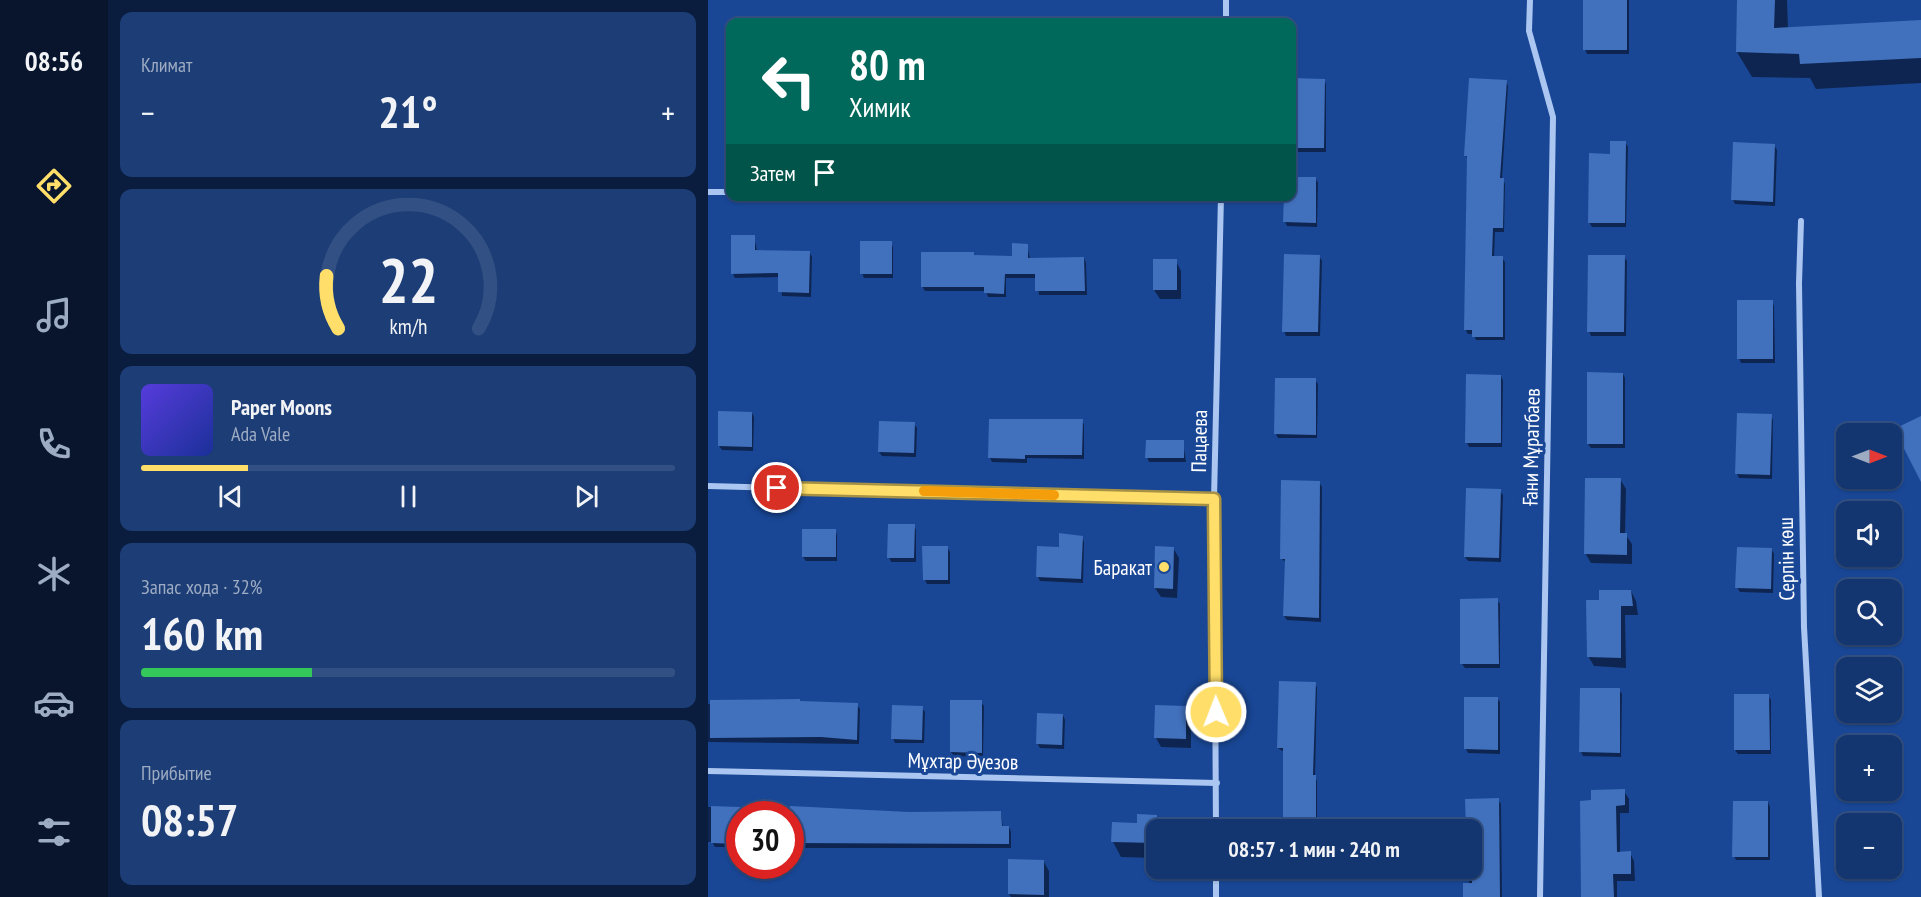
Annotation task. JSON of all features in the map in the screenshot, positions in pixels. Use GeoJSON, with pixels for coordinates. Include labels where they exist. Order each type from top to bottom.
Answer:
{"type":"FeatureCollection","features":[{"type":"Feature","properties":{"kind":"street"},"geometry":{"type":"LineString","coordinates":[[1226,0],[1226,18]]}},
{"type":"Feature","properties":{"kind":"street","name":"Ғани Мұратбаев"},"geometry":{"type":"LineString","coordinates":[[1530,0],[1529,31],[1553,117],[1540,897]]}},
{"type":"Feature","properties":{"kind":"street"},"geometry":{"type":"LineString","coordinates":[[708,192],[726,192]]}},
{"type":"Feature","properties":{"kind":"street","name":"Пацаева"},"geometry":{"type":"LineString","coordinates":[[1216,819],[1214,499],[1221,201]]}},
{"type":"Feature","properties":{"kind":"street","name":"Серпін көш"},"geometry":{"type":"LineString","coordinates":[[1801,221],[1799,283],[1804,627],[1819,897]]}},
{"type":"Feature","properties":{"kind":"street"},"geometry":{"type":"LineString","coordinates":[[708,486],[1214,499]]}},
{"type":"Feature","properties":{"kind":"street","name":"Мұхтар Әуезов"},"geometry":{"type":"LineString","coordinates":[[708,771],[1217,783]]}},
{"type":"Feature","properties":{"kind":"street"},"geometry":{"type":"LineString","coordinates":[[1216,879],[1216,897]]}},
{"type":"Feature","properties":{"kind":"building"},"geometry":{"type":"Polygon","coordinates":[[[1583,0],[1627,0],[1627,50],[1583,50],[1583,0]]]}},
{"type":"Feature","properties":{"kind":"building"},"geometry":{"type":"Polygon","coordinates":[[[1737,0],[1775,0],[1774,28],[1921,20],[1921,58],[1800,64],[1799,54],[1736,52],[1737,0]]]}},
{"type":"Feature","properties":{"kind":"building"},"geometry":{"type":"Polygon","coordinates":[[[1296,78],[1325,79],[1324,148],[1296,148],[1296,78]]]}},
{"type":"Feature","properties":{"kind":"building"},"geometry":{"type":"Polygon","coordinates":[[[1469,78],[1507,80],[1500,178],[1504,178],[1503,228],[1493,228],[1492,256],[1503,256],[1503,337],[1472,337],[1472,330],[1464,330],[1467,156],[1464,156],[1469,78]]]}},
{"type":"Feature","properties":{"kind":"building"},"geometry":{"type":"Polygon","coordinates":[[[1610,141],[1626,141],[1625,223],[1588,223],[1589,153],[1610,154],[1610,141]]]}},
{"type":"Feature","properties":{"kind":"building"},"geometry":{"type":"Polygon","coordinates":[[[1733,142],[1775,144],[1773,202],[1731,200],[1733,142]]]}},
{"type":"Feature","properties":{"kind":"building"},"geometry":{"type":"Polygon","coordinates":[[[1296,177],[1316,177],[1316,223],[1283,222],[1284,201],[1296,201],[1296,177]]]}},
{"type":"Feature","properties":{"kind":"building"},"geometry":{"type":"Polygon","coordinates":[[[731,235],[755,235],[755,250],[810,251],[809,293],[778,292],[778,273],[731,274],[731,235]]]}},
{"type":"Feature","properties":{"kind":"building"},"geometry":{"type":"Polygon","coordinates":[[[860,241],[892,241],[892,274],[860,274],[860,241]]]}},
{"type":"Feature","properties":{"kind":"building"},"geometry":{"type":"Polygon","coordinates":[[[1012,243],[1028,244],[1028,258],[1084,257],[1085,291],[1035,291],[1035,274],[1005,274],[1004,294],[984,293],[984,287],[921,287],[921,252],[974,252],[974,255],[1012,256],[1012,243]]]}},
{"type":"Feature","properties":{"kind":"building"},"geometry":{"type":"Polygon","coordinates":[[[1284,254],[1320,255],[1318,332],[1282,332],[1284,254]]]}},
{"type":"Feature","properties":{"kind":"building"},"geometry":{"type":"Polygon","coordinates":[[[1588,255],[1625,255],[1624,332],[1587,332],[1588,255]]]}},
{"type":"Feature","properties":{"kind":"building"},"geometry":{"type":"Polygon","coordinates":[[[1153,259],[1177,259],[1177,290],[1153,290],[1153,259]]]}},
{"type":"Feature","properties":{"kind":"building"},"geometry":{"type":"Polygon","coordinates":[[[1737,300],[1773,300],[1773,359],[1737,359],[1737,300]]]}},
{"type":"Feature","properties":{"kind":"building"},"geometry":{"type":"Polygon","coordinates":[[[1587,372],[1623,373],[1623,444],[1587,444],[1587,372]]]}},
{"type":"Feature","properties":{"kind":"building"},"geometry":{"type":"Polygon","coordinates":[[[1466,374],[1501,375],[1501,443],[1465,443],[1466,374]]]}},
{"type":"Feature","properties":{"kind":"building"},"geometry":{"type":"Polygon","coordinates":[[[1275,378],[1316,378],[1316,435],[1274,434],[1275,378]]]}},
{"type":"Feature","properties":{"kind":"building"},"geometry":{"type":"Polygon","coordinates":[[[718,411],[752,412],[752,447],[718,446],[718,411]]]}},
{"type":"Feature","properties":{"kind":"building"},"geometry":{"type":"Polygon","coordinates":[[[1737,413],[1772,414],[1770,475],[1735,474],[1737,413]]]}},
{"type":"Feature","properties":{"kind":"building"},"geometry":{"type":"Polygon","coordinates":[[[1921,416],[1921,482],[1902,445],[1902,425],[1921,416]]]}},
{"type":"Feature","properties":{"kind":"building"},"geometry":{"type":"Polygon","coordinates":[[[989,419],[1083,419],[1082,455],[1025,455],[1025,459],[988,458],[989,419]]]}},
{"type":"Feature","properties":{"kind":"building"},"geometry":{"type":"Polygon","coordinates":[[[879,421],[915,422],[914,453],[878,452],[879,421]]]}},
{"type":"Feature","properties":{"kind":"building"},"geometry":{"type":"Polygon","coordinates":[[[1146,440],[1184,440],[1184,458],[1145,458],[1146,440]]]}},
{"type":"Feature","properties":{"kind":"building"},"geometry":{"type":"Polygon","coordinates":[[[1585,478],[1621,478],[1620,533],[1627,533],[1627,555],[1584,554],[1585,478]]]}},
{"type":"Feature","properties":{"kind":"building"},"geometry":{"type":"Polygon","coordinates":[[[1281,480],[1320,481],[1319,618],[1283,616],[1285,559],[1280,559],[1281,480]]]}},
{"type":"Feature","properties":{"kind":"building"},"geometry":{"type":"Polygon","coordinates":[[[1466,488],[1501,489],[1499,558],[1464,557],[1466,488]]]}},
{"type":"Feature","properties":{"kind":"building"},"geometry":{"type":"Polygon","coordinates":[[[888,524],[915,524],[914,558],[887,558],[888,524]]]}},
{"type":"Feature","properties":{"kind":"building"},"geometry":{"type":"Polygon","coordinates":[[[802,529],[836,529],[836,557],[802,557],[802,529]]]}},
{"type":"Feature","properties":{"kind":"building"},"geometry":{"type":"Polygon","coordinates":[[[1059,533],[1083,536],[1081,579],[1036,577],[1037,546],[1059,547],[1059,533]]]}},
{"type":"Feature","properties":{"kind":"building"},"geometry":{"type":"Polygon","coordinates":[[[922,546],[948,546],[948,580],[923,580],[922,546]]]}},
{"type":"Feature","properties":{"kind":"building","name":"Баракат"},"geometry":{"type":"Polygon","coordinates":[[[1155,546],[1174,547],[1173,589],[1154,588],[1155,546]]]}},
{"type":"Feature","properties":{"kind":"building"},"geometry":{"type":"Polygon","coordinates":[[[1737,547],[1772,548],[1771,589],[1735,588],[1737,547]]]}},
{"type":"Feature","properties":{"kind":"building"},"geometry":{"type":"Polygon","coordinates":[[[1599,590],[1631,590],[1633,606],[1621,606],[1621,658],[1587,657],[1586,600],[1599,600],[1599,590]]]}},
{"type":"Feature","properties":{"kind":"building"},"geometry":{"type":"Polygon","coordinates":[[[1498,598],[1499,664],[1460,664],[1460,599],[1498,598]]]}},
{"type":"Feature","properties":{"kind":"building"},"geometry":{"type":"Polygon","coordinates":[[[1279,681],[1316,682],[1313,775],[1316,775],[1316,819],[1283,819],[1283,748],[1277,748],[1279,681]]]}},
{"type":"Feature","properties":{"kind":"building"},"geometry":{"type":"Polygon","coordinates":[[[1580,688],[1620,688],[1620,753],[1579,752],[1580,688]]]}},
{"type":"Feature","properties":{"kind":"building"},"geometry":{"type":"Polygon","coordinates":[[[1734,694],[1769,694],[1770,750],[1734,750],[1734,694]]]}},
{"type":"Feature","properties":{"kind":"building"},"geometry":{"type":"Polygon","coordinates":[[[1464,697],[1498,697],[1498,750],[1464,749],[1464,697]]]}},
{"type":"Feature","properties":{"kind":"building"},"geometry":{"type":"Polygon","coordinates":[[[800,699],[800,701],[858,703],[857,740],[821,737],[710,738],[710,700],[800,699]]]}},
{"type":"Feature","properties":{"kind":"building"},"geometry":{"type":"Polygon","coordinates":[[[950,700],[982,700],[982,753],[950,752],[950,700]]]}},
{"type":"Feature","properties":{"kind":"building"},"geometry":{"type":"Polygon","coordinates":[[[892,705],[923,706],[922,740],[891,739],[892,705]]]}},
{"type":"Feature","properties":{"kind":"building"},"geometry":{"type":"Polygon","coordinates":[[[1155,705],[1186,706],[1186,739],[1154,738],[1155,705]]]}},
{"type":"Feature","properties":{"kind":"building"},"geometry":{"type":"Polygon","coordinates":[[[1037,713],[1063,714],[1062,745],[1036,744],[1037,713]]]}},
{"type":"Feature","properties":{"kind":"building"},"geometry":{"type":"Polygon","coordinates":[[[1625,789],[1625,805],[1616,806],[1617,852],[1631,851],[1631,874],[1613,874],[1614,897],[1581,897],[1580,801],[1591,800],[1591,790],[1625,789]]]}},
{"type":"Feature","properties":{"kind":"building"},"geometry":{"type":"Polygon","coordinates":[[[1499,798],[1500,897],[1463,897],[1463,883],[1472,883],[1472,879],[1482,879],[1482,819],[1466,819],[1465,799],[1499,798]]]}},
{"type":"Feature","properties":{"kind":"building"},"geometry":{"type":"Polygon","coordinates":[[[1733,801],[1768,801],[1768,857],[1732,857],[1733,801]]]}},
{"type":"Feature","properties":{"kind":"building"},"geometry":{"type":"Polygon","coordinates":[[[711,806],[726,807],[726,844],[711,843],[711,806]]]}},
{"type":"Feature","properties":{"kind":"building"},"geometry":{"type":"Polygon","coordinates":[[[804,807],[909,812],[1001,811],[1002,826],[1009,826],[1009,844],[804,843],[804,807]]]}},
{"type":"Feature","properties":{"kind":"building"},"geometry":{"type":"Polygon","coordinates":[[[1137,814],[1157,815],[1157,819],[1146,819],[1146,843],[1111,842],[1112,822],[1137,823],[1137,814]]]}},
{"type":"Feature","properties":{"kind":"building"},"geometry":{"type":"Polygon","coordinates":[[[1008,859],[1044,860],[1044,895],[1008,894],[1008,859]]]}},
{"type":"Feature","properties":{"kind":"slow traffic"},"geometry":{"type":"LineString","coordinates":[[924,491],[1054,495]]}},
{"type":"Feature","properties":{"kind":"place","name":"Баракат"},"geometry":{"type":"Point","coordinates":[1164,567]}},
{"type":"Feature","properties":{"kind":"route"},"geometry":{"type":"LineString","coordinates":[[777,488],[1214,499],[1216,712]]}}]}
